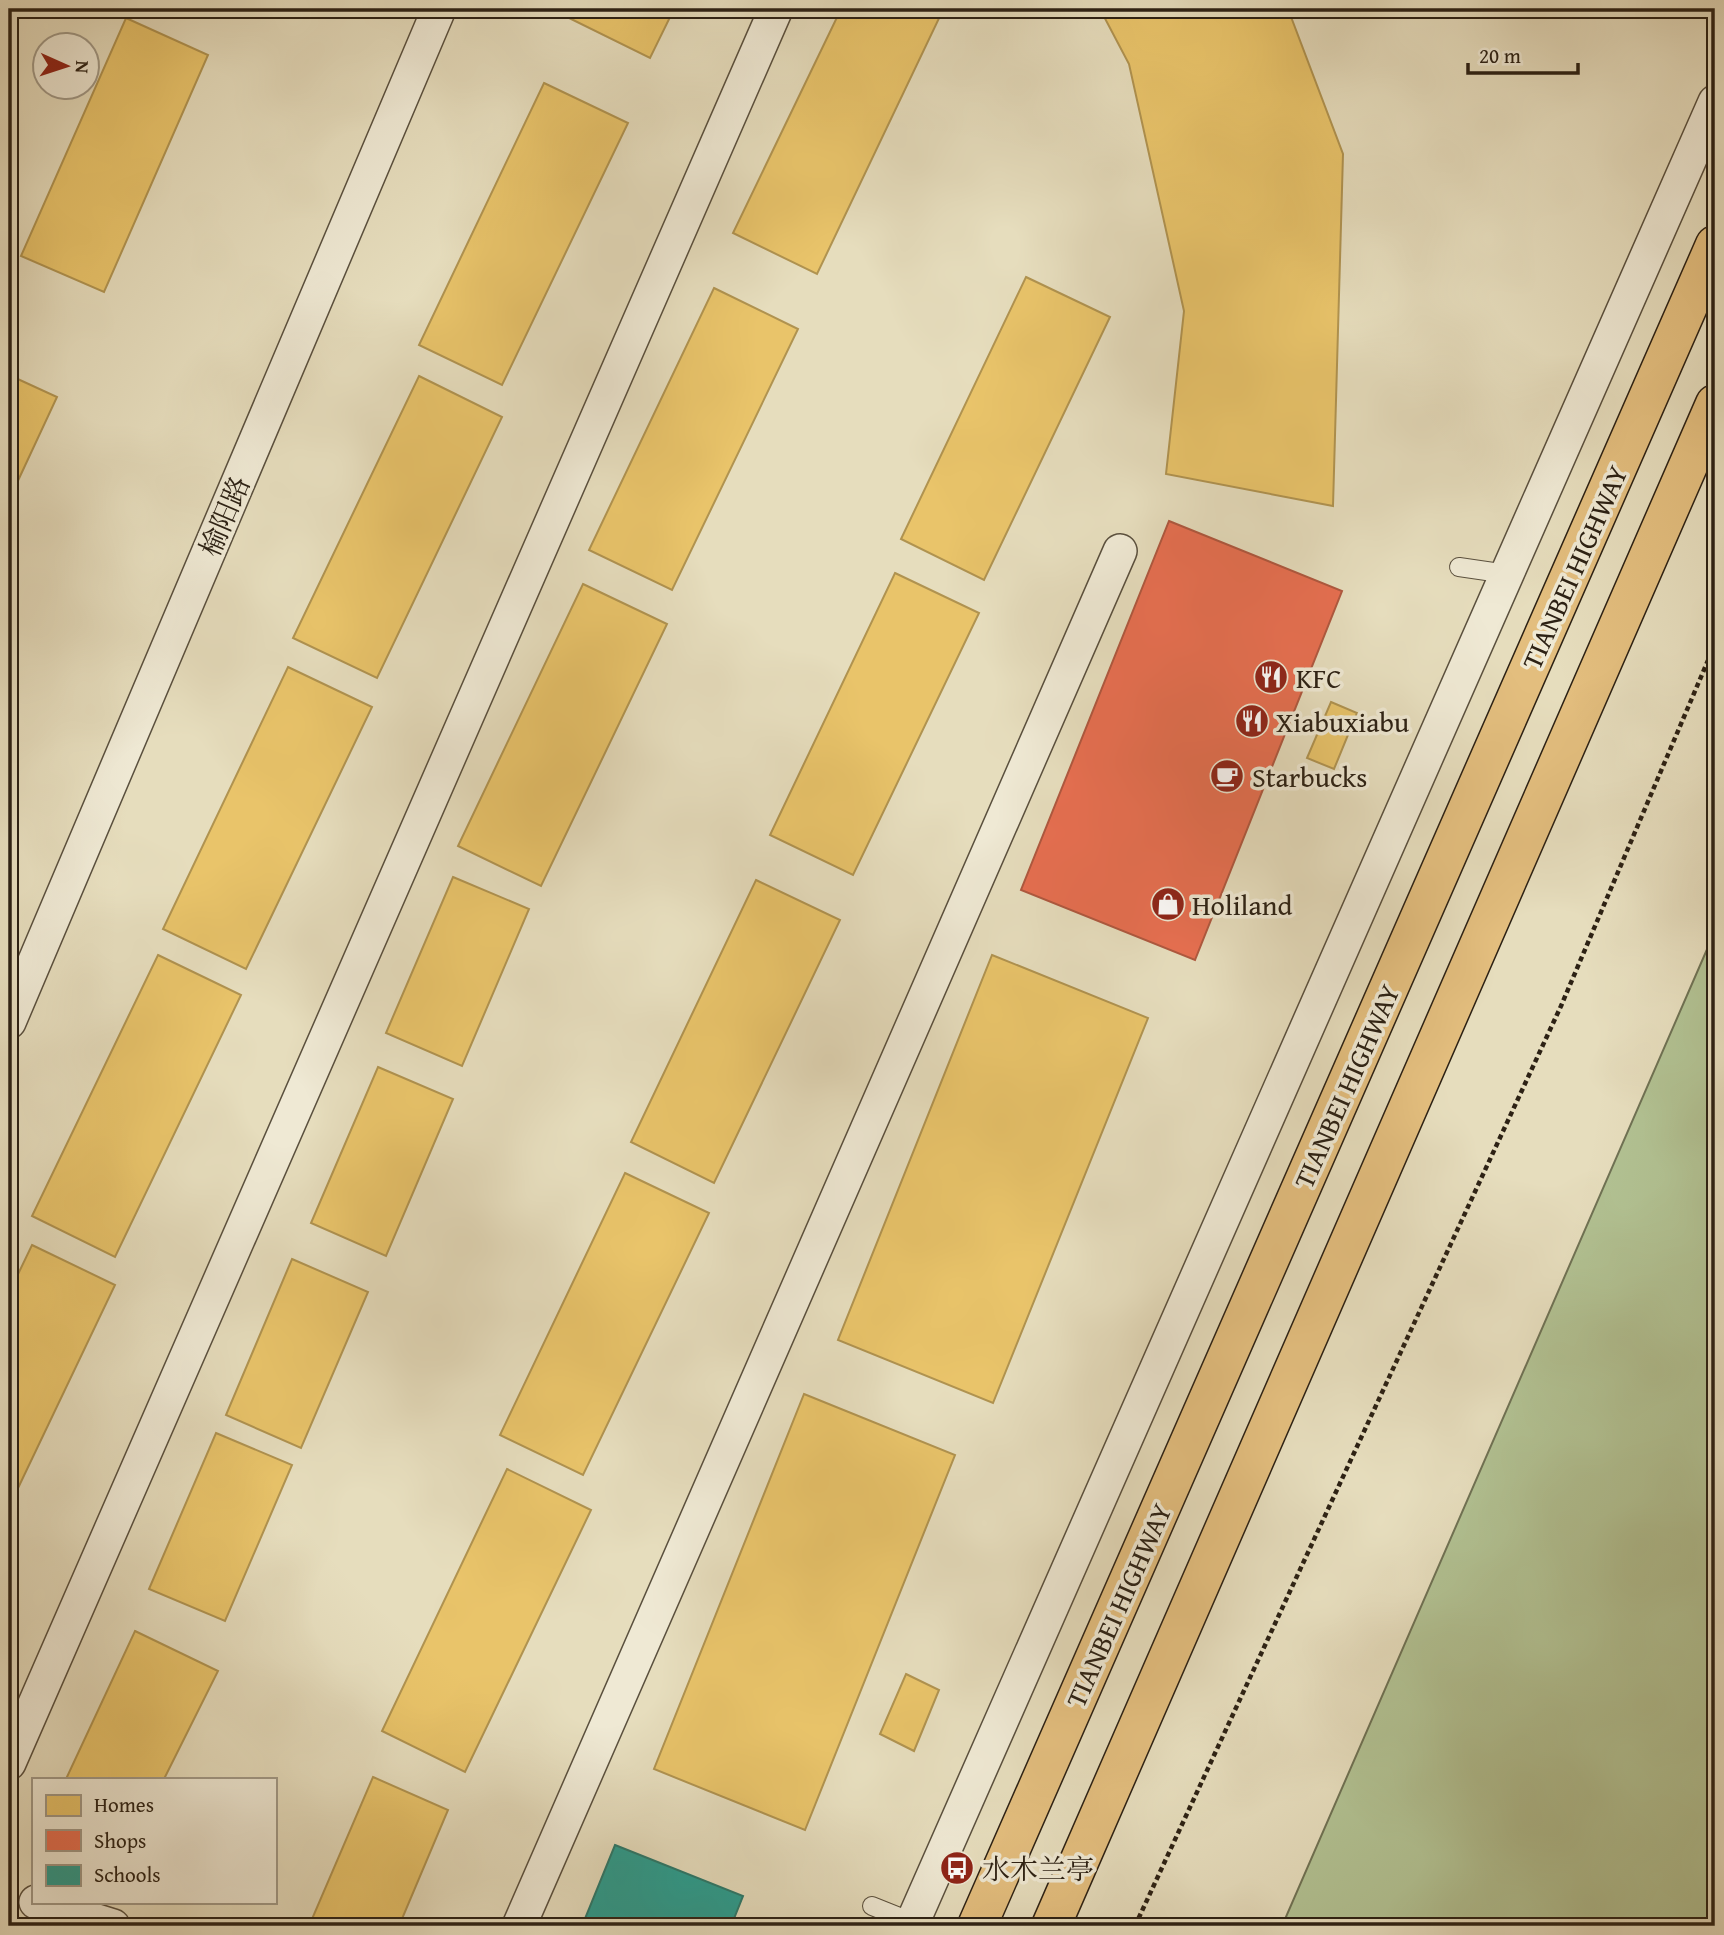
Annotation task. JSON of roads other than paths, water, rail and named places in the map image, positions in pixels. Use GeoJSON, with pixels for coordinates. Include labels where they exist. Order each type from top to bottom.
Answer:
{"type":"FeatureCollection","features":[{"type":"Feature","properties":{"kind":"main road","name":"TIANBEI HIGHWAY"},"geometry":{"type":"LineString","coordinates":[[977,1926],[1715,245]]}},
{"type":"Feature","properties":{"kind":"main road"},"geometry":{"type":"LineString","coordinates":[[1051,1926],[1715,404]]}},
{"type":"Feature","properties":{"kind":"street","name":"榆阳路"},"geometry":{"type":"LineString","coordinates":[[9,1023],[439,9]]}},
{"type":"Feature","properties":{"kind":"street"},"geometry":{"type":"LineString","coordinates":[[9,1763],[776,9]]}},
{"type":"Feature","properties":{"kind":"street"},"geometry":{"type":"LineString","coordinates":[[912,1924],[1715,102]]}},
{"type":"Feature","properties":{"kind":"street"},"geometry":{"type":"LineString","coordinates":[[519,1926],[1120,551]]}},
{"type":"Feature","properties":{"kind":"street"},"geometry":{"type":"LineString","coordinates":[[9,1893],[32,1900]]}},
{"type":"Feature","properties":{"kind":"street"},"geometry":{"type":"LineString","coordinates":[[44,1904],[113,1926]]}},
{"type":"Feature","properties":{"kind":"lane"},"geometry":{"type":"LineString","coordinates":[[1459,567],[1507,574]]}},
{"type":"Feature","properties":{"kind":"lane"},"geometry":{"type":"LineString","coordinates":[[872,1906],[912,1924]]}},
{"type":"Feature","properties":{"kind":"place","name":"KFC"},"geometry":{"type":"Point","coordinates":[1271,677]}},
{"type":"Feature","properties":{"kind":"place","name":"Xiabuxiabu"},"geometry":{"type":"Point","coordinates":[1252,721]}},
{"type":"Feature","properties":{"kind":"place","name":"Starbucks"},"geometry":{"type":"Point","coordinates":[1227,776]}},
{"type":"Feature","properties":{"kind":"place","name":"Holiland"},"geometry":{"type":"Point","coordinates":[1168,904]}},
{"type":"Feature","properties":{"kind":"place","name":"水木兰亭"},"geometry":{"type":"Point","coordinates":[957,1868]}}]}
